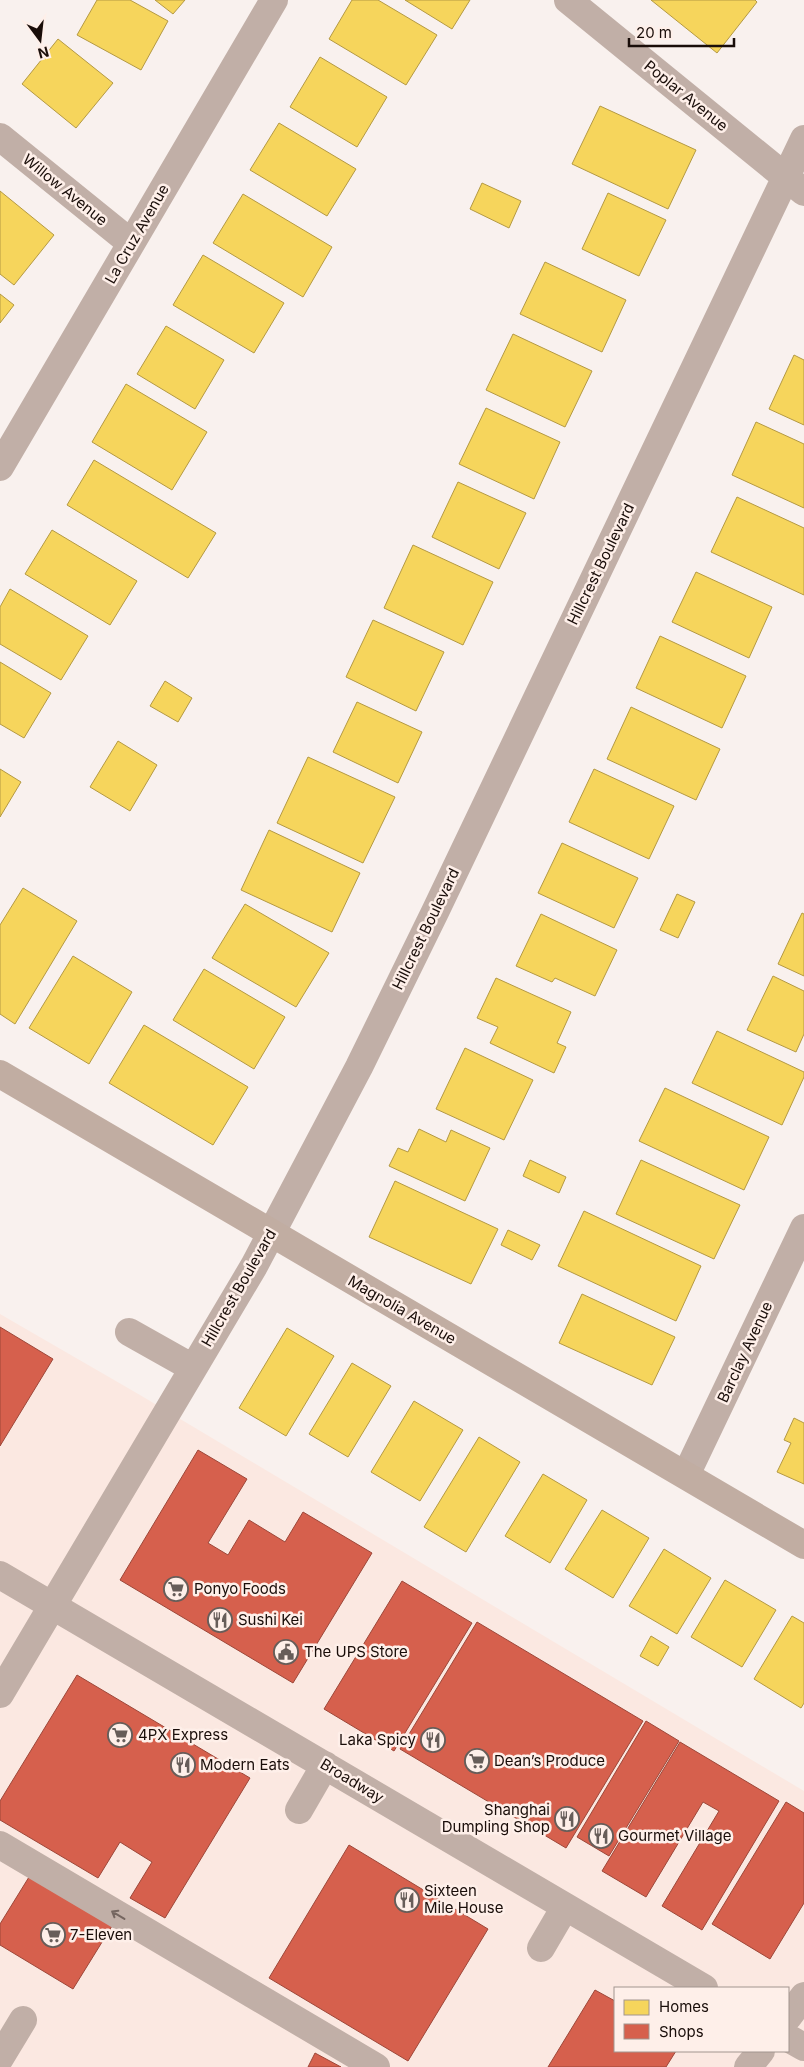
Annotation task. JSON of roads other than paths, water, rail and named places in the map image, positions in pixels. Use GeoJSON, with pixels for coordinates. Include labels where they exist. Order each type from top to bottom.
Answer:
{"type":"FeatureCollection","features":[{"type":"Feature","properties":{"kind":"main road","name":"Magnolia Avenue"},"geometry":{"type":"LineString","coordinates":[[0,1074],[804,1545]]}},
{"type":"Feature","properties":{"kind":"street","name":"La Cruz Avenue"},"geometry":{"type":"LineString","coordinates":[[0,467],[274,0]]}},
{"type":"Feature","properties":{"kind":"street","name":"Poplar Avenue"},"geometry":{"type":"LineString","coordinates":[[568,0],[795,184]]}},
{"type":"Feature","properties":{"kind":"street","name":"Willow Avenue"},"geometry":{"type":"LineString","coordinates":[[0,137],[131,244]]}},
{"type":"Feature","properties":{"kind":"street","name":"Hillcrest Boulevard"},"geometry":{"type":"LineString","coordinates":[[0,1694],[272,1233],[359,1067],[795,184],[804,139]]}},
{"type":"Feature","properties":{"kind":"street","name":"Barclay Avenue"},"geometry":{"type":"LineString","coordinates":[[686,1475],[804,1228]]}},
{"type":"Feature","properties":{"kind":"street"},"geometry":{"type":"LineString","coordinates":[[129,1332],[193,1368]]}},
{"type":"Feature","properties":{"kind":"street","name":"Broadway"},"geometry":{"type":"LineString","coordinates":[[0,1575],[702,1987]]}},
{"type":"Feature","properties":{"kind":"street"},"geometry":{"type":"LineString","coordinates":[[299,1810],[325,1765]]}},
{"type":"Feature","properties":{"kind":"street"},"geometry":{"type":"LineString","coordinates":[[0,1845],[376,2067]]}},
{"type":"Feature","properties":{"kind":"street"},"geometry":{"type":"LineString","coordinates":[[541,1948],[565,1907]]}},
{"type":"Feature","properties":{"kind":"street"},"geometry":{"type":"LineString","coordinates":[[789,2016],[804,1996]]}},
{"type":"Feature","properties":{"kind":"street"},"geometry":{"type":"LineString","coordinates":[[0,2058],[23,2020]]}},
{"type":"Feature","properties":{"kind":"street"},"geometry":{"type":"LineString","coordinates":[[789,2039],[804,2047]]}},
{"type":"Feature","properties":{"kind":"street"},"geometry":{"type":"LineString","coordinates":[[748,2067],[760,2052]]}},
{"type":"Feature","properties":{"kind":"place","name":"Ponyo Foods"},"geometry":{"type":"Point","coordinates":[176,1589]}},
{"type":"Feature","properties":{"kind":"place","name":"Sushi Kei"},"geometry":{"type":"Point","coordinates":[220,1620]}},
{"type":"Feature","properties":{"kind":"place","name":"The UPS Store"},"geometry":{"type":"Point","coordinates":[286,1652]}},
{"type":"Feature","properties":{"kind":"place","name":"4PX Express"},"geometry":{"type":"Point","coordinates":[120,1735]}},
{"type":"Feature","properties":{"kind":"place","name":"Laka Spicy"},"geometry":{"type":"Point","coordinates":[433,1740]}},
{"type":"Feature","properties":{"kind":"place","name":"Dean’s Produce"},"geometry":{"type":"Point","coordinates":[477,1761]}},
{"type":"Feature","properties":{"kind":"place","name":"Modern Eats"},"geometry":{"type":"Point","coordinates":[183,1765]}},
{"type":"Feature","properties":{"kind":"place","name":"Shanghai Dumpling Shop"},"geometry":{"type":"Point","coordinates":[567,1819]}},
{"type":"Feature","properties":{"kind":"place","name":"Gourmet Village"},"geometry":{"type":"Point","coordinates":[601,1836]}},
{"type":"Feature","properties":{"kind":"place","name":"Sixteen Mile House"},"geometry":{"type":"Point","coordinates":[407,1900]}},
{"type":"Feature","properties":{"kind":"place","name":"7-Eleven"},"geometry":{"type":"Point","coordinates":[53,1935]}}]}
